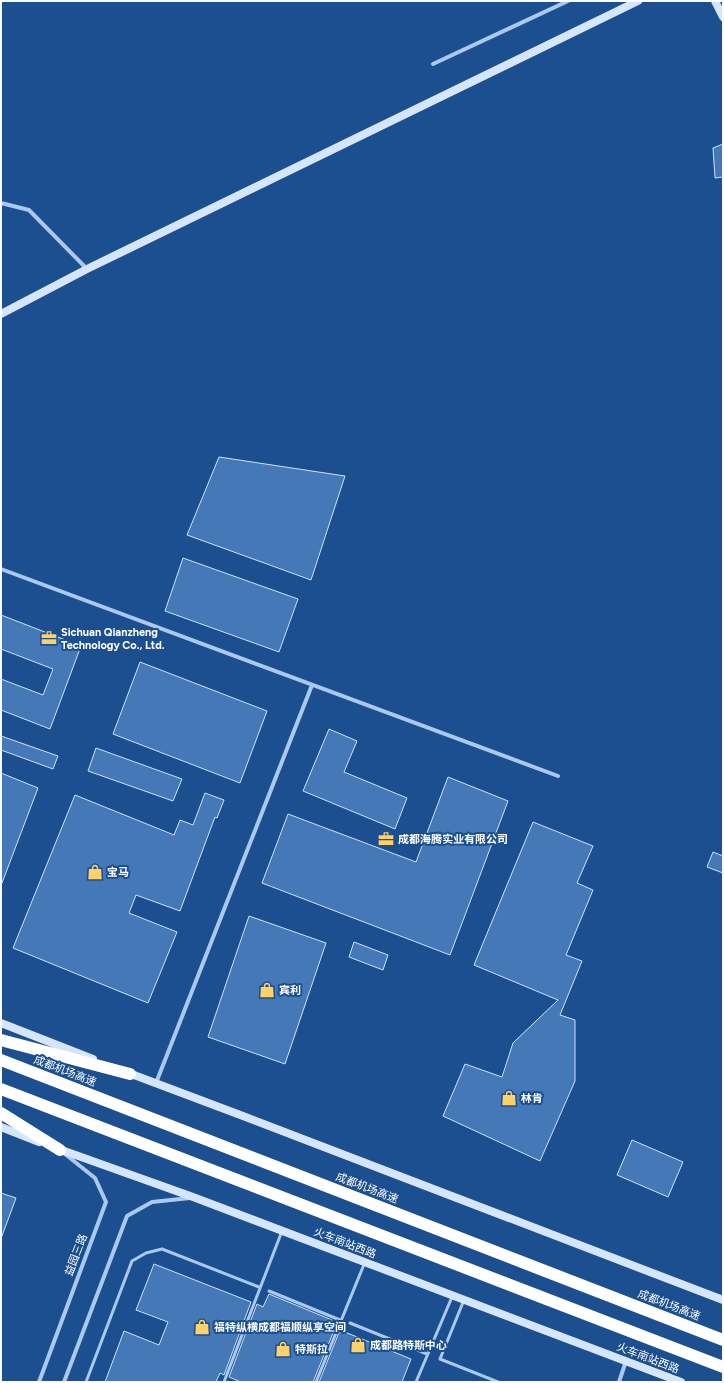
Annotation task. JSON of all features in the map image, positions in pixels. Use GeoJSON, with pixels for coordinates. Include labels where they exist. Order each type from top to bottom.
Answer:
{"type":"FeatureCollection","features":[{"type":"Feature","properties":{"kind":"highway"},"geometry":{"type":"LineString","coordinates":[[1,1040],[130,1074]]}},
{"type":"Feature","properties":{"kind":"highway","name":"成都机场高速"},"geometry":{"type":"LineString","coordinates":[[1,1060],[723,1340]]}},
{"type":"Feature","properties":{"kind":"highway"},"geometry":{"type":"LineString","coordinates":[[1,1089],[723,1367]]}},
{"type":"Feature","properties":{"kind":"highway"},"geometry":{"type":"LineString","coordinates":[[1,1113],[60,1150]]}},
{"type":"Feature","properties":{"kind":"main road"},"geometry":{"type":"LineString","coordinates":[[1,314],[87,269],[638,1]]}},
{"type":"Feature","properties":{"kind":"main road"},"geometry":{"type":"LineString","coordinates":[[715,1],[723,17]]}},
{"type":"Feature","properties":{"kind":"main road"},"geometry":{"type":"LineString","coordinates":[[1,1023],[156,1084],[723,1300]]}},
{"type":"Feature","properties":{"kind":"main road","name":"火车南站西路"},"geometry":{"type":"LineString","coordinates":[[1,1127],[60,1150],[193,1197],[681,1382]]}},
{"type":"Feature","properties":{"kind":"street"},"geometry":{"type":"LineString","coordinates":[[433,64],[568,1]]}},
{"type":"Feature","properties":{"kind":"street"},"geometry":{"type":"LineString","coordinates":[[1,203],[30,210],[87,269]]}},
{"type":"Feature","properties":{"kind":"street"},"geometry":{"type":"LineString","coordinates":[[1,569],[558,776]]}},
{"type":"Feature","properties":{"kind":"street"},"geometry":{"type":"LineString","coordinates":[[156,1084],[312,685]]}},
{"type":"Feature","properties":{"kind":"street","name":"益园三路"},"geometry":{"type":"LineString","coordinates":[[39,1382],[106,1202],[95,1178],[60,1150]]}},
{"type":"Feature","properties":{"kind":"street"},"geometry":{"type":"LineString","coordinates":[[64,1382],[127,1216],[152,1202],[193,1197]]}},
{"type":"Feature","properties":{"kind":"street"},"geometry":{"type":"LineString","coordinates":[[619,1382],[626,1361]]}},
{"type":"Feature","properties":{"kind":"lane"},"geometry":{"type":"LineString","coordinates":[[224,1382],[259,1287],[282,1231]]}},
{"type":"Feature","properties":{"kind":"lane"},"geometry":{"type":"LineString","coordinates":[[86,1382],[132,1261],[141,1256],[162,1249],[259,1287]]}},
{"type":"Feature","properties":{"kind":"lane"},"geometry":{"type":"LineString","coordinates":[[316,1382],[340,1320],[365,1262]]}},
{"type":"Feature","properties":{"kind":"lane"},"geometry":{"type":"LineString","coordinates":[[269,1291],[340,1320]]}},
{"type":"Feature","properties":{"kind":"lane"},"geometry":{"type":"LineString","coordinates":[[416,1382],[452,1295]]}},
{"type":"Feature","properties":{"kind":"lane"},"geometry":{"type":"LineString","coordinates":[[464,1300],[440,1359],[498,1382]]}},
{"type":"Feature","properties":{"kind":"lane"},"geometry":{"type":"LineString","coordinates":[[350,1323],[427,1354]]}},
{"type":"Feature","properties":{"kind":"building"},"geometry":{"type":"Polygon","coordinates":[[[723,144],[723,177],[715,178],[713,148],[723,144]]]}},
{"type":"Feature","properties":{"kind":"building"},"geometry":{"type":"Polygon","coordinates":[[[219,457],[345,476],[311,580],[187,535],[219,457]]]}},
{"type":"Feature","properties":{"kind":"building"},"geometry":{"type":"Polygon","coordinates":[[[183,558],[298,599],[279,652],[165,611],[183,558]]]}},
{"type":"Feature","properties":{"kind":"building"},"geometry":{"type":"Polygon","coordinates":[[[1,615],[81,646],[50,729],[1,710],[1,679],[43,695],[53,669],[1,649],[1,615]]]}},
{"type":"Feature","properties":{"kind":"building"},"geometry":{"type":"Polygon","coordinates":[[[140,662],[267,711],[240,783],[113,734],[140,662]]]}},
{"type":"Feature","properties":{"kind":"building"},"geometry":{"type":"Polygon","coordinates":[[[329,729],[357,741],[344,772],[407,798],[395,829],[303,791],[329,729]]]}},
{"type":"Feature","properties":{"kind":"building"},"geometry":{"type":"Polygon","coordinates":[[[1,736],[58,756],[53,769],[1,750],[1,736]]]}},
{"type":"Feature","properties":{"kind":"building"},"geometry":{"type":"Polygon","coordinates":[[[96,748],[182,779],[173,801],[88,771],[96,748]]]}},
{"type":"Feature","properties":{"kind":"building"},"geometry":{"type":"Polygon","coordinates":[[[1,773],[38,788],[2,883],[1,883],[1,773]]]}},
{"type":"Feature","properties":{"kind":"building"},"geometry":{"type":"Polygon","coordinates":[[[448,777],[508,801],[450,955],[262,883],[288,814],[416,862],[448,777]]]}},
{"type":"Feature","properties":{"kind":"building","name":"宝马"},"geometry":{"type":"Polygon","coordinates":[[[205,793],[224,800],[217,818],[215,817],[180,911],[136,895],[129,913],[177,932],[148,1003],[13,948],[75,795],[174,835],[180,820],[193,825],[205,793]]]}},
{"type":"Feature","properties":{"kind":"building"},"geometry":{"type":"Polygon","coordinates":[[[533,822],[593,846],[577,883],[593,890],[566,955],[582,961],[560,1015],[575,1020],[575,1081],[540,1161],[443,1116],[465,1064],[502,1077],[513,1043],[558,1000],[474,965],[533,822]]]}},
{"type":"Feature","properties":{"kind":"building"},"geometry":{"type":"Polygon","coordinates":[[[713,852],[723,856],[723,873],[707,867],[713,852]]]}},
{"type":"Feature","properties":{"kind":"building","name":"宾利"},"geometry":{"type":"Polygon","coordinates":[[[249,916],[326,943],[285,1064],[208,1037],[249,916]]]}},
{"type":"Feature","properties":{"kind":"building"},"geometry":{"type":"Polygon","coordinates":[[[354,942],[388,955],[383,970],[349,957],[354,942]]]}},
{"type":"Feature","properties":{"kind":"building"},"geometry":{"type":"Polygon","coordinates":[[[632,1140],[683,1162],[668,1197],[617,1175],[632,1140]]]}},
{"type":"Feature","properties":{"kind":"building"},"geometry":{"type":"Polygon","coordinates":[[[1,1193],[16,1198],[2,1236],[1,1236],[1,1193]]]}},
{"type":"Feature","properties":{"kind":"building","name":"福特纵横成都福顺纵享空间"},"geometry":{"type":"Polygon","coordinates":[[[154,1264],[251,1302],[224,1375],[220,1373],[216,1382],[105,1382],[124,1331],[159,1345],[168,1322],[136,1310],[154,1264]]]}},
{"type":"Feature","properties":{"kind":"building","name":"特斯拉"},"geometry":{"type":"Polygon","coordinates":[[[269,1294],[332,1320],[329,1325],[335,1328],[313,1382],[241,1382],[229,1377],[257,1304],[263,1307],[269,1294]]]}},
{"type":"Feature","properties":{"kind":"building","name":"成都路特斯中心"},"geometry":{"type":"Polygon","coordinates":[[[340,1330],[411,1359],[402,1382],[319,1382],[340,1330]]]}},
{"type":"Feature","properties":{"kind":"place","name":"Sichuan Qianzheng Technology Co., Ltd."},"geometry":{"type":"Point","coordinates":[49,638]}},
{"type":"Feature","properties":{"kind":"place","name":"成都海腾实业有限公司"},"geometry":{"type":"Point","coordinates":[386,839]}},
{"type":"Feature","properties":{"kind":"place","name":"宝马"},"geometry":{"type":"Point","coordinates":[95,872]}},
{"type":"Feature","properties":{"kind":"place","name":"宾利"},"geometry":{"type":"Point","coordinates":[267,990]}},
{"type":"Feature","properties":{"kind":"place","name":"林肯"},"geometry":{"type":"Point","coordinates":[509,1098]}},
{"type":"Feature","properties":{"kind":"place","name":"福特纵横成都福顺纵享空间"},"geometry":{"type":"Point","coordinates":[202,1327]}},
{"type":"Feature","properties":{"kind":"place","name":"成都路特斯中心"},"geometry":{"type":"Point","coordinates":[358,1345]}},
{"type":"Feature","properties":{"kind":"place","name":"特斯拉"},"geometry":{"type":"Point","coordinates":[283,1349]}}]}
